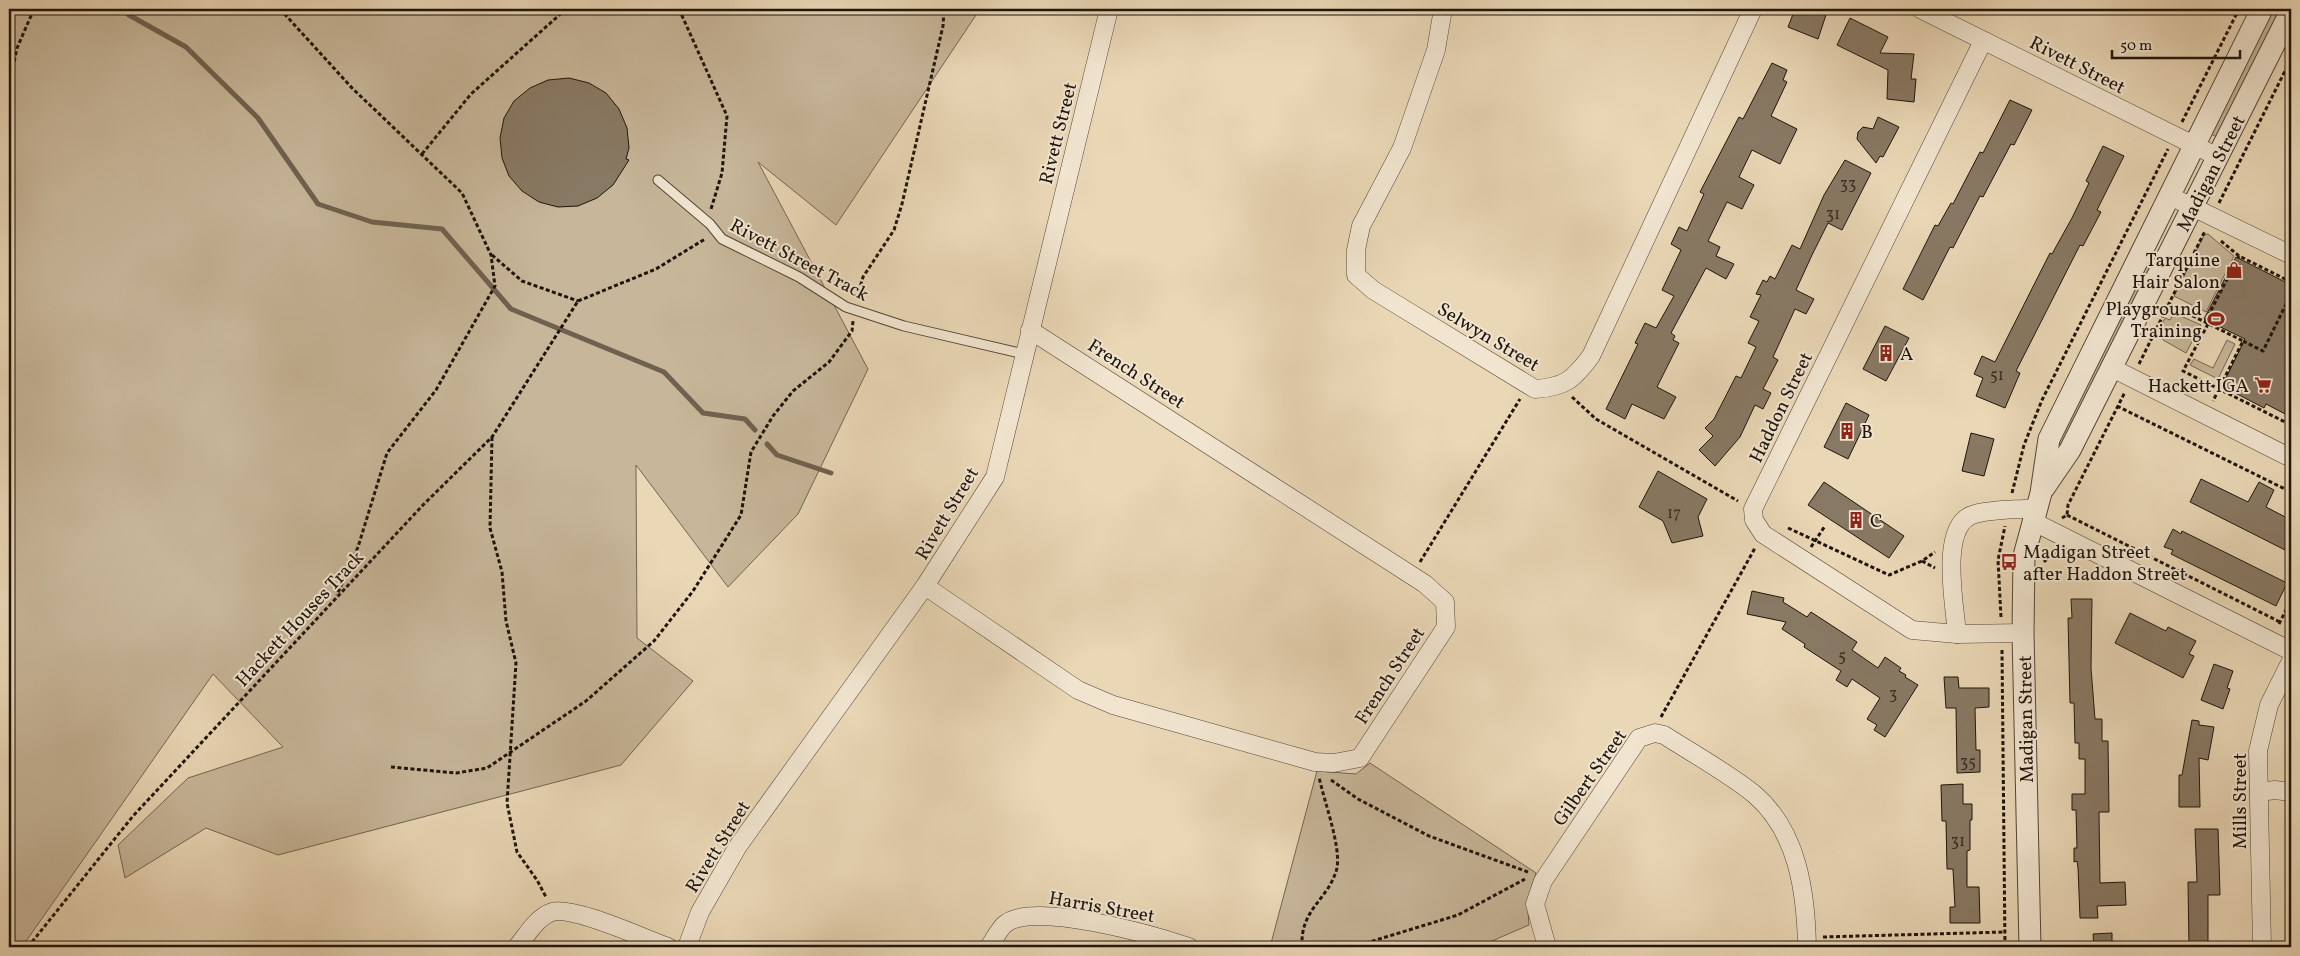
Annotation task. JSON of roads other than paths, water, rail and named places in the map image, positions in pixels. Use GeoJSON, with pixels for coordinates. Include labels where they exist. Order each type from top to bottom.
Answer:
{"type":"FeatureCollection","features":[{"type":"Feature","properties":{"kind":"street","name":"Rivett Street"},"geometry":{"type":"LineString","coordinates":[[686,947],[700,912],[738,846],[926,586],[994,477],[1109,9]]}},
{"type":"Feature","properties":{"kind":"street","name":"Selwyn Street"},"geometry":{"type":"LineString","coordinates":[[1443,9],[1436,50],[1402,148],[1361,226],[1356,250],[1356,274],[1373,290],[1535,389],[1556,388],[1575,377],[1591,356],[1754,9]]}},
{"type":"Feature","properties":{"kind":"street","name":"Rivett Street"},"geometry":{"type":"LineString","coordinates":[[1920,9],[2218,157]]}},
{"type":"Feature","properties":{"kind":"street","name":"Madigan Street"},"geometry":{"type":"LineString","coordinates":[[2030,947],[2012,633],[2024,556],[2036,507],[2049,438],[2262,9]]}},
{"type":"Feature","properties":{"kind":"street","name":"Madigan Street"},"geometry":{"type":"LineString","coordinates":[[2036,507],[2070,450],[2291,11]]}},
{"type":"Feature","properties":{"kind":"street","name":"Haddon Street"},"geometry":{"type":"LineString","coordinates":[[1957,634],[1912,630],[1763,534],[1754,520],[1753,509],[1983,41]]}},
{"type":"Feature","properties":{"kind":"street"},"geometry":{"type":"LineString","coordinates":[[2170,196],[2291,255]]}},
{"type":"Feature","properties":{"kind":"street","name":"French Street"},"geometry":{"type":"LineString","coordinates":[[926,586],[1078,690],[1123,708],[1315,762],[1334,763],[1360,758],[1446,627],[1444,602],[1425,584],[1030,330]]}},
{"type":"Feature","properties":{"kind":"street"},"geometry":{"type":"LineString","coordinates":[[2112,368],[2291,458]]}},
{"type":"Feature","properties":{"kind":"street"},"geometry":{"type":"LineString","coordinates":[[2012,633],[1957,634],[1952,553],[1955,532],[1960,524],[1973,514],[2036,507],[2291,651]]}},
{"type":"Feature","properties":{"kind":"street","name":"Mills Street"},"geometry":{"type":"LineString","coordinates":[[2262,947],[2258,751],[2269,705],[2291,661]]}},
{"type":"Feature","properties":{"kind":"street","name":"Gilbert Street"},"geometry":{"type":"LineString","coordinates":[[1547,947],[1535,904],[1543,881],[1639,738],[1652,734],[1664,735],[1754,794],[1780,824],[1793,852],[1804,894],[1807,942]]}},
{"type":"Feature","properties":{"kind":"street"},"geometry":{"type":"LineString","coordinates":[[2259,792],[2276,790],[2291,792]]}},
{"type":"Feature","properties":{"kind":"street"},"geometry":{"type":"LineString","coordinates":[[517,947],[539,920],[552,912],[578,913],[668,947]]}},
{"type":"Feature","properties":{"kind":"street","name":"Harris Street"},"geometry":{"type":"LineString","coordinates":[[989,947],[1004,924],[1026,916],[1052,916],[1146,933],[1189,947]]}},
{"type":"Feature","properties":{"kind":"lane","name":"Rivett Street Track"},"geometry":{"type":"LineString","coordinates":[[658,180],[710,224],[722,239],[799,277],[854,309],[904,326],[1024,354]]}},
{"type":"Feature","properties":{"kind":"waterway"},"geometry":{"type":"LineString","coordinates":[[125,9],[129,15],[186,47],[258,118],[318,204],[372,222],[442,229],[511,309],[664,372],[703,413],[745,419],[755,430]]}},
{"type":"Feature","properties":{"kind":"waterway"},"geometry":{"type":"LineString","coordinates":[[767,444],[777,455],[831,473]]}},
{"type":"Feature","properties":{"kind":"place","name":"Tarquine Hair Salon"},"geometry":{"type":"Point","coordinates":[2234,270]}},
{"type":"Feature","properties":{"kind":"place","name":"Playground Training"},"geometry":{"type":"Point","coordinates":[2216,319]}},
{"type":"Feature","properties":{"kind":"place","name":"A"},"geometry":{"type":"Point","coordinates":[1886,353]}},
{"type":"Feature","properties":{"kind":"place","name":"Hackett IGA"},"geometry":{"type":"Point","coordinates":[2263,385]}},
{"type":"Feature","properties":{"kind":"place","name":"B"},"geometry":{"type":"Point","coordinates":[1847,431]}},
{"type":"Feature","properties":{"kind":"place","name":"C"},"geometry":{"type":"Point","coordinates":[1856,520]}},
{"type":"Feature","properties":{"kind":"place","name":"Madigan Street after Haddon Street"},"geometry":{"type":"Point","coordinates":[2009,562]}}]}
